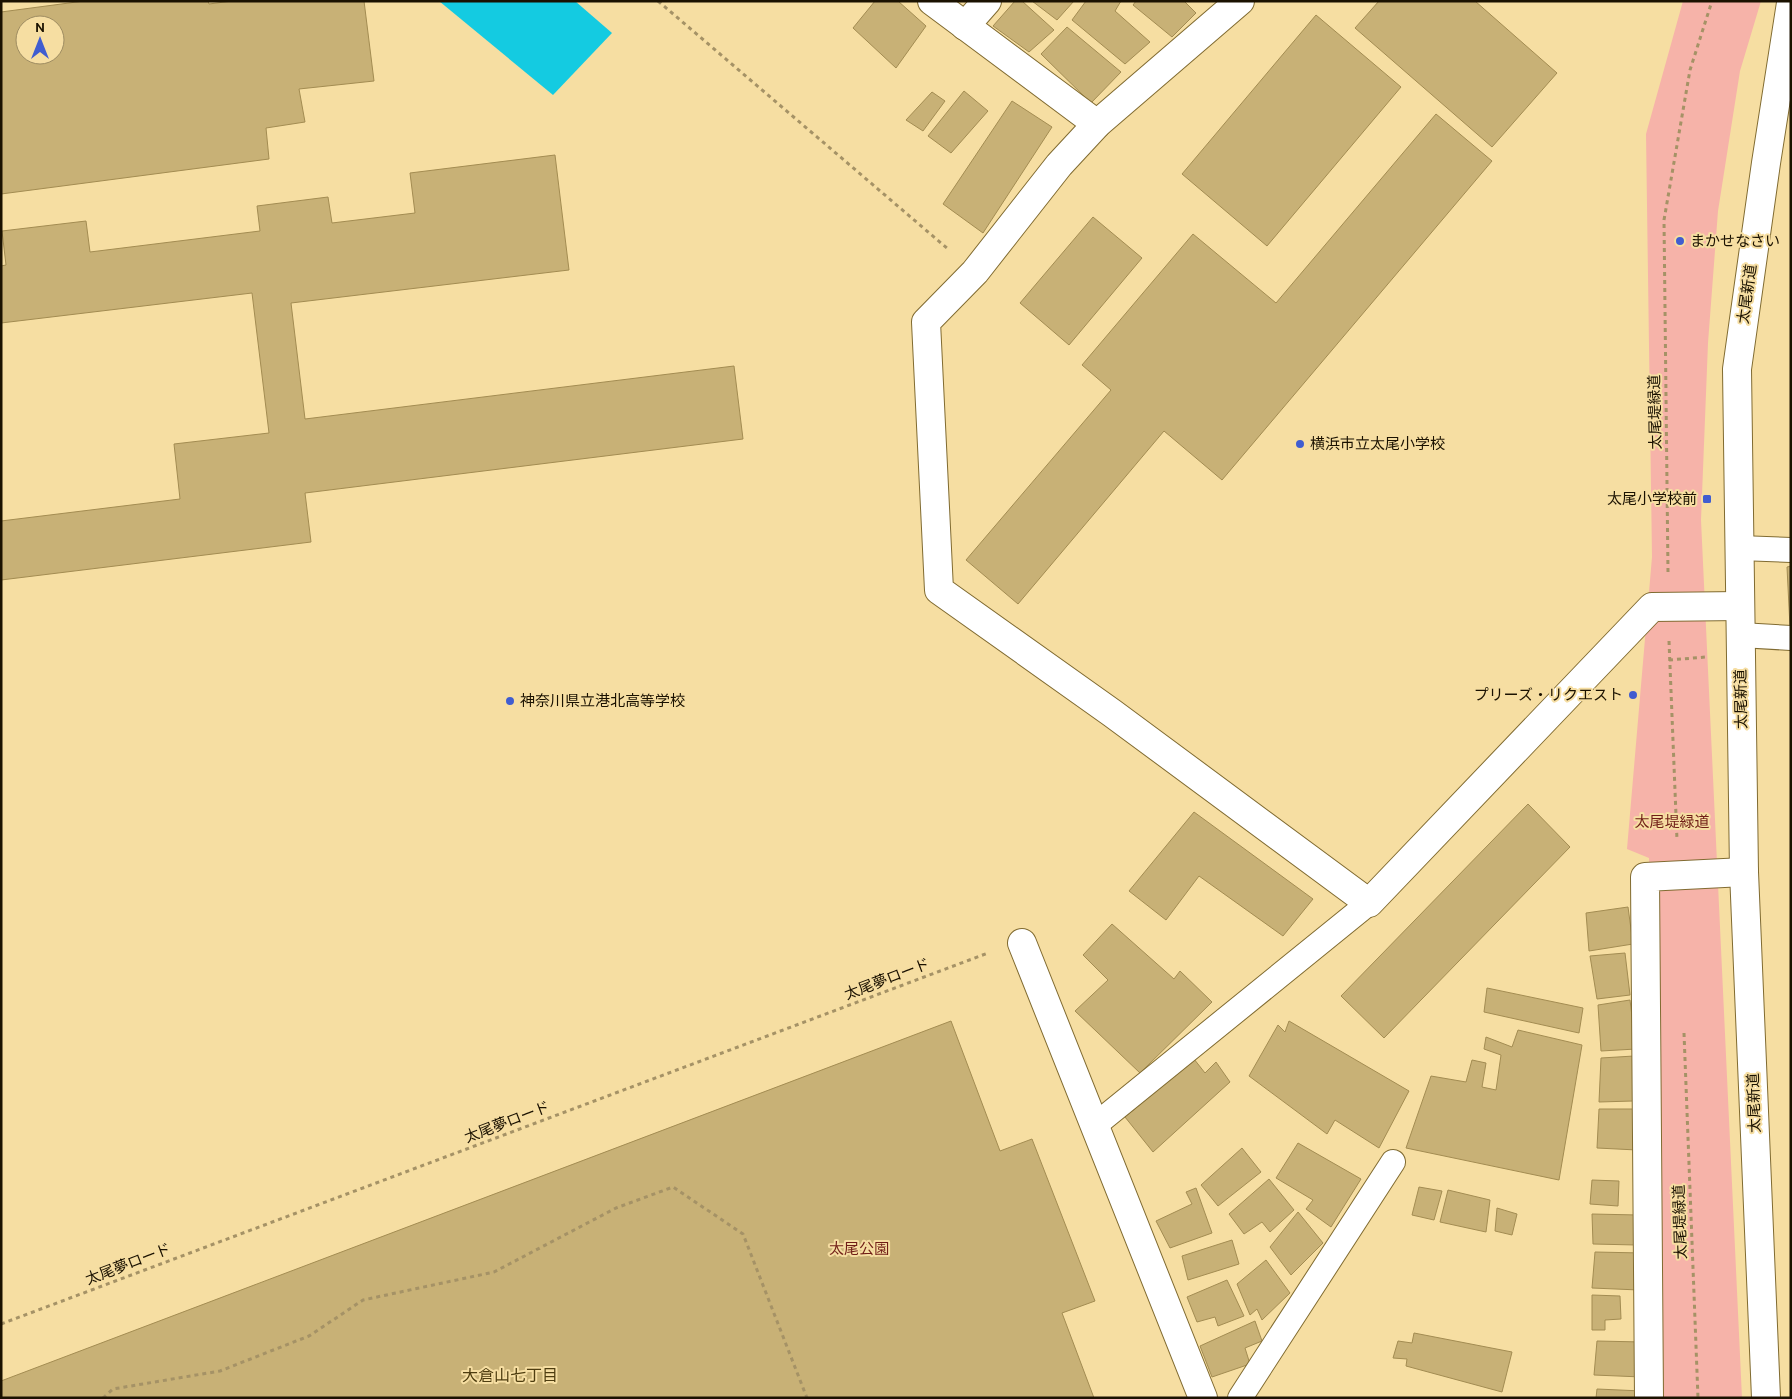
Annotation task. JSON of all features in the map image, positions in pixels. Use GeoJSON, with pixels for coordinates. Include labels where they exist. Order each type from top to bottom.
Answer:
{"type":"FeatureCollection","features":[{"type":"Feature","properties":{"kind":"street"},"geometry":{"type":"LineString","coordinates":[[932,1],[1097,124]]}},
{"type":"Feature","properties":{"kind":"street"},"geometry":{"type":"LineString","coordinates":[[965,26],[987,1]]}},
{"type":"Feature","properties":{"kind":"street"},"geometry":{"type":"LineString","coordinates":[[1240,1],[1097,124],[1059,165],[975,272],[926,322],[939,590],[1112,714],[1369,903],[1652,607],[1740,606]]}},
{"type":"Feature","properties":{"kind":"street","name":"太尾新道"},"geometry":{"type":"LineString","coordinates":[[1766,1398],[1744,872],[1737,369],[1791,3]]}},
{"type":"Feature","properties":{"kind":"street"},"geometry":{"type":"LineString","coordinates":[[1649,1398],[1645,877],[1744,872]]}},
{"type":"Feature","properties":{"kind":"street"},"geometry":{"type":"LineString","coordinates":[[1022,943],[1202,1398]]}},
{"type":"Feature","properties":{"kind":"lane"},"geometry":{"type":"LineString","coordinates":[[1739,548],[1791,550]]}},
{"type":"Feature","properties":{"kind":"lane"},"geometry":{"type":"LineString","coordinates":[[1740,635],[1791,638]]}},
{"type":"Feature","properties":{"kind":"lane"},"geometry":{"type":"LineString","coordinates":[[1094,1126],[1369,903]]}},
{"type":"Feature","properties":{"kind":"lane"},"geometry":{"type":"LineString","coordinates":[[1240,1398],[1393,1162]]}},
{"type":"Feature","properties":{"kind":"path"},"geometry":{"type":"LineString","coordinates":[[658,1],[975,272]]}},
{"type":"Feature","properties":{"kind":"path","name":"太尾堤緑道"},"geometry":{"type":"LineString","coordinates":[[1678,876],[1669,660],[1664,220],[1690,70],[1712,1]]}},
{"type":"Feature","properties":{"kind":"path","name":"太尾夢ロード"},"geometry":{"type":"LineString","coordinates":[[1,1324],[992,952],[1022,943]]}},
{"type":"Feature","properties":{"kind":"path","name":"太尾堤緑道"},"geometry":{"type":"LineString","coordinates":[[1684,1024],[1698,1398]]}},
{"type":"Feature","properties":{"kind":"path"},"geometry":{"type":"LineString","coordinates":[[103,1398],[113,1390],[220,1371],[309,1336],[363,1300],[494,1272],[616,1208],[673,1187],[743,1234],[808,1398]]}},
{"type":"Feature","properties":{"kind":"green space","name":"太尾堤緑道"},"geometry":{"type":"Polygon","coordinates":[[[1683,1],[1761,1],[1740,71],[1718,211],[1708,343],[1701,520],[1742,1398],[1663,1398],[1649,858],[1627,849],[1652,557],[1646,134],[1683,1]]]}},
{"type":"Feature","properties":{"kind":"water"},"geometry":{"type":"Polygon","coordinates":[[[439,1],[575,1],[612,33],[553,95],[439,1]]]}},
{"type":"Feature","properties":{"kind":"building"},"geometry":{"type":"Polygon","coordinates":[[[84,1],[208,1],[209,4],[232,1],[364,1],[374,81],[299,89],[305,122],[266,128],[269,159],[1,194],[1,12],[84,1]]]}},
{"type":"Feature","properties":{"kind":"building"},"geometry":{"type":"Polygon","coordinates":[[[875,1],[898,1],[926,26],[896,68],[853,28],[875,1]]]}},
{"type":"Feature","properties":{"kind":"building"},"geometry":{"type":"Polygon","coordinates":[[[1015,1],[1022,1],[1054,30],[1029,52],[993,26],[1015,1]]]}},
{"type":"Feature","properties":{"kind":"building"},"geometry":{"type":"Polygon","coordinates":[[[1032,1],[1074,1],[1057,20],[1032,1]]]}},
{"type":"Feature","properties":{"kind":"building"},"geometry":{"type":"Polygon","coordinates":[[[1086,1],[1121,1],[1115,11],[1150,42],[1125,64],[1072,20],[1086,1]]]}},
{"type":"Feature","properties":{"kind":"building"},"geometry":{"type":"Polygon","coordinates":[[[1136,1],[1184,1],[1196,13],[1172,37],[1133,5],[1136,1]]]}},
{"type":"Feature","properties":{"kind":"building"},"geometry":{"type":"Polygon","coordinates":[[[1379,1],[1475,1],[1557,73],[1492,147],[1355,28],[1379,1]]]}},
{"type":"Feature","properties":{"kind":"building"},"geometry":{"type":"Polygon","coordinates":[[[1316,15],[1401,87],[1267,246],[1182,174],[1316,15]]]}},
{"type":"Feature","properties":{"kind":"building"},"geometry":{"type":"Polygon","coordinates":[[[1067,27],[1121,72],[1091,103],[1041,54],[1067,27]]]}},
{"type":"Feature","properties":{"kind":"building"},"geometry":{"type":"Polygon","coordinates":[[[964,91],[988,111],[951,153],[928,136],[964,91]]]}},
{"type":"Feature","properties":{"kind":"building"},"geometry":{"type":"Polygon","coordinates":[[[932,92],[945,101],[923,131],[906,120],[932,92]]]}},
{"type":"Feature","properties":{"kind":"building"},"geometry":{"type":"Polygon","coordinates":[[[1012,101],[1052,127],[983,233],[943,204],[1012,101]]]}},
{"type":"Feature","properties":{"kind":"building"},"geometry":{"type":"Polygon","coordinates":[[[1436,114],[1492,161],[1222,480],[1164,431],[1018,604],[966,560],[1111,390],[1082,365],[1193,234],[1276,303],[1436,114]]]}},
{"type":"Feature","properties":{"kind":"building"},"geometry":{"type":"Polygon","coordinates":[[[555,155],[569,270],[291,303],[305,419],[734,366],[743,439],[305,493],[311,542],[1,580],[1,521],[180,499],[174,444],[269,433],[252,293],[1,323],[1,266],[6,265],[2,231],[86,221],[90,252],[260,231],[257,206],[328,197],[332,223],[415,213],[410,173],[555,155]]]}},
{"type":"Feature","properties":{"kind":"building"},"geometry":{"type":"Polygon","coordinates":[[[1093,217],[1142,258],[1069,345],[1020,303],[1093,217]]]}},
{"type":"Feature","properties":{"kind":"building"},"geometry":{"type":"Polygon","coordinates":[[[1791,566],[1791,627],[1790,627],[1787,567],[1791,566]]]}},
{"type":"Feature","properties":{"kind":"building"},"geometry":{"type":"Polygon","coordinates":[[[1528,804],[1570,847],[1384,1038],[1341,996],[1528,804]]]}},
{"type":"Feature","properties":{"kind":"building"},"geometry":{"type":"Polygon","coordinates":[[[1194,812],[1313,899],[1283,936],[1199,876],[1166,920],[1129,891],[1194,812]]]}},
{"type":"Feature","properties":{"kind":"building"},"geometry":{"type":"Polygon","coordinates":[[[1628,907],[1633,944],[1589,951],[1586,913],[1628,907]]]}},
{"type":"Feature","properties":{"kind":"building"},"geometry":{"type":"Polygon","coordinates":[[[1112,924],[1174,979],[1180,971],[1212,1002],[1140,1073],[1075,1011],[1108,980],[1083,955],[1112,924]]]}},
{"type":"Feature","properties":{"kind":"building"},"geometry":{"type":"Polygon","coordinates":[[[1625,953],[1630,995],[1597,999],[1590,956],[1625,953]]]}},
{"type":"Feature","properties":{"kind":"building"},"geometry":{"type":"Polygon","coordinates":[[[1487,988],[1583,1008],[1579,1033],[1484,1012],[1487,988]]]}},
{"type":"Feature","properties":{"kind":"building"},"geometry":{"type":"Polygon","coordinates":[[[1630,1000],[1636,1049],[1601,1051],[1598,1005],[1630,1000]]]}},
{"type":"Feature","properties":{"kind":"building","name":"太尾公園"},"geometry":{"type":"Polygon","coordinates":[[[951,1021],[1000,1151],[1032,1139],[1095,1301],[1062,1313],[1094,1398],[1,1398],[1,1381],[951,1021]]]}},
{"type":"Feature","properties":{"kind":"building"},"geometry":{"type":"Polygon","coordinates":[[[1289,1021],[1409,1091],[1379,1148],[1335,1120],[1327,1134],[1249,1076],[1278,1025],[1285,1032],[1289,1021]]]}},
{"type":"Feature","properties":{"kind":"building"},"geometry":{"type":"Polygon","coordinates":[[[1518,1030],[1582,1045],[1559,1180],[1406,1148],[1431,1076],[1466,1082],[1472,1060],[1486,1063],[1482,1087],[1496,1090],[1501,1055],[1484,1049],[1486,1037],[1512,1047],[1518,1030]]]}},
{"type":"Feature","properties":{"kind":"building"},"geometry":{"type":"Polygon","coordinates":[[[1634,1056],[1633,1101],[1599,1102],[1601,1058],[1634,1056]]]}},
{"type":"Feature","properties":{"kind":"building"},"geometry":{"type":"Polygon","coordinates":[[[1194,1059],[1205,1073],[1216,1062],[1230,1082],[1153,1152],[1125,1117],[1194,1059]]]}},
{"type":"Feature","properties":{"kind":"building"},"geometry":{"type":"Polygon","coordinates":[[[1599,1109],[1638,1109],[1637,1150],[1597,1148],[1599,1109]]]}},
{"type":"Feature","properties":{"kind":"building"},"geometry":{"type":"Polygon","coordinates":[[[1298,1143],[1361,1179],[1331,1227],[1306,1209],[1313,1200],[1276,1178],[1298,1143]]]}},
{"type":"Feature","properties":{"kind":"building"},"geometry":{"type":"Polygon","coordinates":[[[1242,1148],[1261,1172],[1218,1206],[1201,1185],[1242,1148]]]}},
{"type":"Feature","properties":{"kind":"building"},"geometry":{"type":"Polygon","coordinates":[[[1269,1179],[1294,1210],[1270,1232],[1262,1222],[1244,1234],[1229,1214],[1269,1179]]]}},
{"type":"Feature","properties":{"kind":"building"},"geometry":{"type":"Polygon","coordinates":[[[1592,1180],[1619,1181],[1618,1206],[1590,1204],[1592,1180]]]}},
{"type":"Feature","properties":{"kind":"building"},"geometry":{"type":"Polygon","coordinates":[[[1419,1187],[1442,1191],[1434,1220],[1412,1215],[1419,1187]]]}},
{"type":"Feature","properties":{"kind":"building"},"geometry":{"type":"Polygon","coordinates":[[[1196,1188],[1212,1233],[1170,1248],[1156,1221],[1192,1204],[1186,1192],[1196,1188]]]}},
{"type":"Feature","properties":{"kind":"building"},"geometry":{"type":"Polygon","coordinates":[[[1448,1190],[1490,1200],[1486,1232],[1440,1222],[1448,1190]]]}},
{"type":"Feature","properties":{"kind":"building"},"geometry":{"type":"Polygon","coordinates":[[[1497,1208],[1517,1214],[1512,1235],[1495,1231],[1497,1208]]]}},
{"type":"Feature","properties":{"kind":"building"},"geometry":{"type":"Polygon","coordinates":[[[1298,1212],[1323,1243],[1291,1275],[1270,1247],[1298,1212]]]}},
{"type":"Feature","properties":{"kind":"building"},"geometry":{"type":"Polygon","coordinates":[[[1592,1214],[1638,1215],[1636,1245],[1593,1244],[1592,1214]]]}},
{"type":"Feature","properties":{"kind":"building"},"geometry":{"type":"Polygon","coordinates":[[[1232,1240],[1239,1264],[1188,1280],[1182,1256],[1232,1240]]]}},
{"type":"Feature","properties":{"kind":"building"},"geometry":{"type":"Polygon","coordinates":[[[1595,1252],[1642,1253],[1639,1290],[1592,1288],[1595,1252]]]}},
{"type":"Feature","properties":{"kind":"building"},"geometry":{"type":"Polygon","coordinates":[[[1266,1260],[1290,1293],[1262,1320],[1257,1309],[1250,1315],[1237,1284],[1266,1260]]]}},
{"type":"Feature","properties":{"kind":"building"},"geometry":{"type":"Polygon","coordinates":[[[1227,1280],[1244,1316],[1218,1326],[1215,1317],[1197,1322],[1187,1297],[1227,1280]]]}},
{"type":"Feature","properties":{"kind":"building"},"geometry":{"type":"Polygon","coordinates":[[[1592,1295],[1620,1296],[1621,1319],[1605,1320],[1605,1330],[1592,1330],[1592,1295]]]}},
{"type":"Feature","properties":{"kind":"building"},"geometry":{"type":"Polygon","coordinates":[[[1255,1321],[1262,1341],[1245,1348],[1250,1364],[1212,1377],[1200,1346],[1255,1321]]]}},
{"type":"Feature","properties":{"kind":"building"},"geometry":{"type":"Polygon","coordinates":[[[1414,1333],[1512,1352],[1502,1392],[1406,1366],[1407,1359],[1393,1358],[1398,1341],[1412,1343],[1414,1333]]]}},
{"type":"Feature","properties":{"kind":"building"},"geometry":{"type":"Polygon","coordinates":[[[1597,1341],[1642,1342],[1642,1377],[1594,1375],[1597,1341]]]}},
{"type":"Feature","properties":{"kind":"building"},"geometry":{"type":"Polygon","coordinates":[[[1597,1389],[1642,1391],[1641,1398],[1596,1398],[1597,1389]]]}},
{"type":"Feature","properties":{"kind":"place","name":"まかせなさい"},"geometry":{"type":"Point","coordinates":[1680,241]}},
{"type":"Feature","properties":{"kind":"place","name":"横浜市立太尾小学校"},"geometry":{"type":"Point","coordinates":[1300,444]}},
{"type":"Feature","properties":{"kind":"place","name":"太尾小学校前"},"geometry":{"type":"Point","coordinates":[1707,499]}},
{"type":"Feature","properties":{"kind":"place","name":"プリーズ・リクエスト"},"geometry":{"type":"Point","coordinates":[1633,695]}},
{"type":"Feature","properties":{"kind":"place","name":"神奈川県立港北高等学校"},"geometry":{"type":"Point","coordinates":[510,701]}},
{"type":"Feature","properties":{"kind":"district","name":"大倉山七丁目"},"geometry":{"type":"Point","coordinates":[510,1375]}}]}
